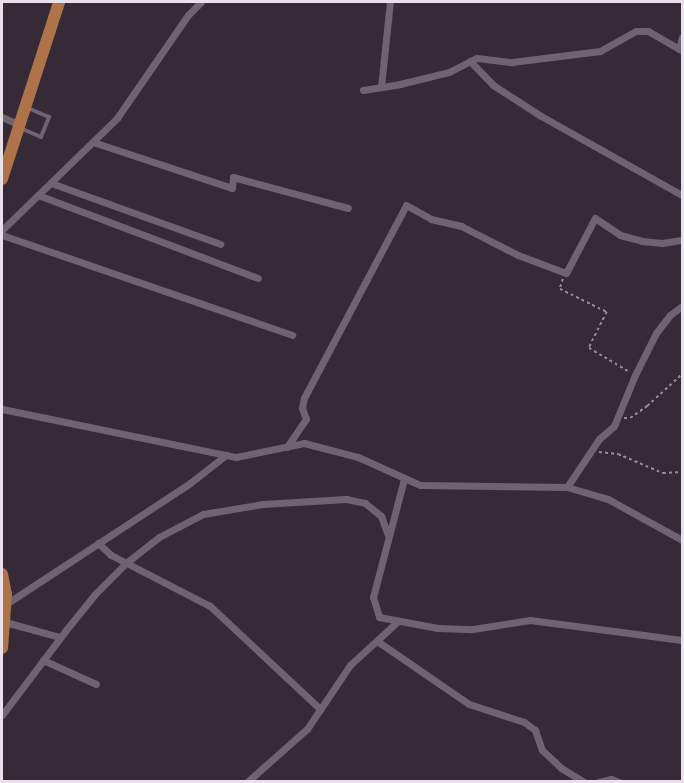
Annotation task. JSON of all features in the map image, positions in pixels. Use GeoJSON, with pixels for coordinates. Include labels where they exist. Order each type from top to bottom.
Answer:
{"type":"FeatureCollection","features":[{"type":"Feature","properties":{"kind":"highway"},"geometry":{"type":"LineString","coordinates":[[2,179],[59,2]]}},
{"type":"Feature","properties":{"kind":"highway"},"geometry":{"type":"LineString","coordinates":[[2,574],[6,604],[2,648]]}},
{"type":"Feature","properties":{"kind":"street"},"geometry":{"type":"LineString","coordinates":[[2,230],[117,118],[188,15],[201,2]]}},
{"type":"Feature","properties":{"kind":"street"},"geometry":{"type":"LineString","coordinates":[[381,87],[390,2]]}},
{"type":"Feature","properties":{"kind":"street"},"geometry":{"type":"LineString","coordinates":[[363,90],[449,72],[477,58],[512,62],[600,51],[627,35],[643,30],[681,50],[682,37]]}},
{"type":"Feature","properties":{"kind":"street"},"geometry":{"type":"LineString","coordinates":[[470,61],[493,84],[541,116],[682,195]]}},
{"type":"Feature","properties":{"kind":"street"},"geometry":{"type":"LineString","coordinates":[[2,117],[20,127]]}},
{"type":"Feature","properties":{"kind":"street"},"geometry":{"type":"LineString","coordinates":[[93,142],[232,188],[233,177],[348,208]]}},
{"type":"Feature","properties":{"kind":"street"},"geometry":{"type":"LineString","coordinates":[[51,183],[220,244]]}},
{"type":"Feature","properties":{"kind":"street"},"geometry":{"type":"LineString","coordinates":[[38,195],[258,278]]}},
{"type":"Feature","properties":{"kind":"street"},"geometry":{"type":"LineString","coordinates":[[287,447],[306,419],[302,408],[304,398],[405,205],[431,219],[461,226],[518,255],[566,273],[595,218],[620,235],[642,241],[662,243],[682,240]]}},
{"type":"Feature","properties":{"kind":"street"},"geometry":{"type":"LineString","coordinates":[[2,235],[292,335]]}},
{"type":"Feature","properties":{"kind":"street"},"geometry":{"type":"LineString","coordinates":[[567,487],[599,439],[614,426],[635,375],[656,333],[670,315],[682,306]]}},
{"type":"Feature","properties":{"kind":"street"},"geometry":{"type":"LineString","coordinates":[[2,409],[226,455],[248,457],[304,442],[358,457],[420,485],[567,487],[608,499],[682,540]]}},
{"type":"Feature","properties":{"kind":"street"},"geometry":{"type":"LineString","coordinates":[[6,604],[190,483],[226,455]]}},
{"type":"Feature","properties":{"kind":"street"},"geometry":{"type":"LineString","coordinates":[[404,479],[373,597],[379,617],[438,628],[473,629],[530,620],[682,640]]}},
{"type":"Feature","properties":{"kind":"street"},"geometry":{"type":"LineString","coordinates":[[2,715],[95,594],[126,563],[159,537],[203,514],[262,504],[346,499],[365,503],[381,516],[388,535]]}},
{"type":"Feature","properties":{"kind":"street"},"geometry":{"type":"LineString","coordinates":[[98,543],[111,555],[210,606],[320,709]]}},
{"type":"Feature","properties":{"kind":"street"},"geometry":{"type":"LineString","coordinates":[[247,782],[307,729],[350,665],[398,621]]}},
{"type":"Feature","properties":{"kind":"street"},"geometry":{"type":"LineString","coordinates":[[5,622],[60,637]]}},
{"type":"Feature","properties":{"kind":"street"},"geometry":{"type":"LineString","coordinates":[[377,641],[469,704],[524,722],[535,730],[542,750],[561,768],[584,782]]}},
{"type":"Feature","properties":{"kind":"street"},"geometry":{"type":"LineString","coordinates":[[43,660],[96,684]]}},
{"type":"Feature","properties":{"kind":"street"},"geometry":{"type":"LineString","coordinates":[[599,782],[611,778],[619,782]]}},
{"type":"Feature","properties":{"kind":"lane"},"geometry":{"type":"LineString","coordinates":[[20,127],[41,137],[49,117],[26,107]]}},
{"type":"Feature","properties":{"kind":"path"},"geometry":{"type":"LineString","coordinates":[[566,273],[560,289],[607,312],[589,348],[635,375]]}},
{"type":"Feature","properties":{"kind":"path"},"geometry":{"type":"LineString","coordinates":[[617,419],[630,418],[682,374]]}},
{"type":"Feature","properties":{"kind":"path"},"geometry":{"type":"LineString","coordinates":[[590,452],[618,453],[663,473],[682,472]]}}]}
